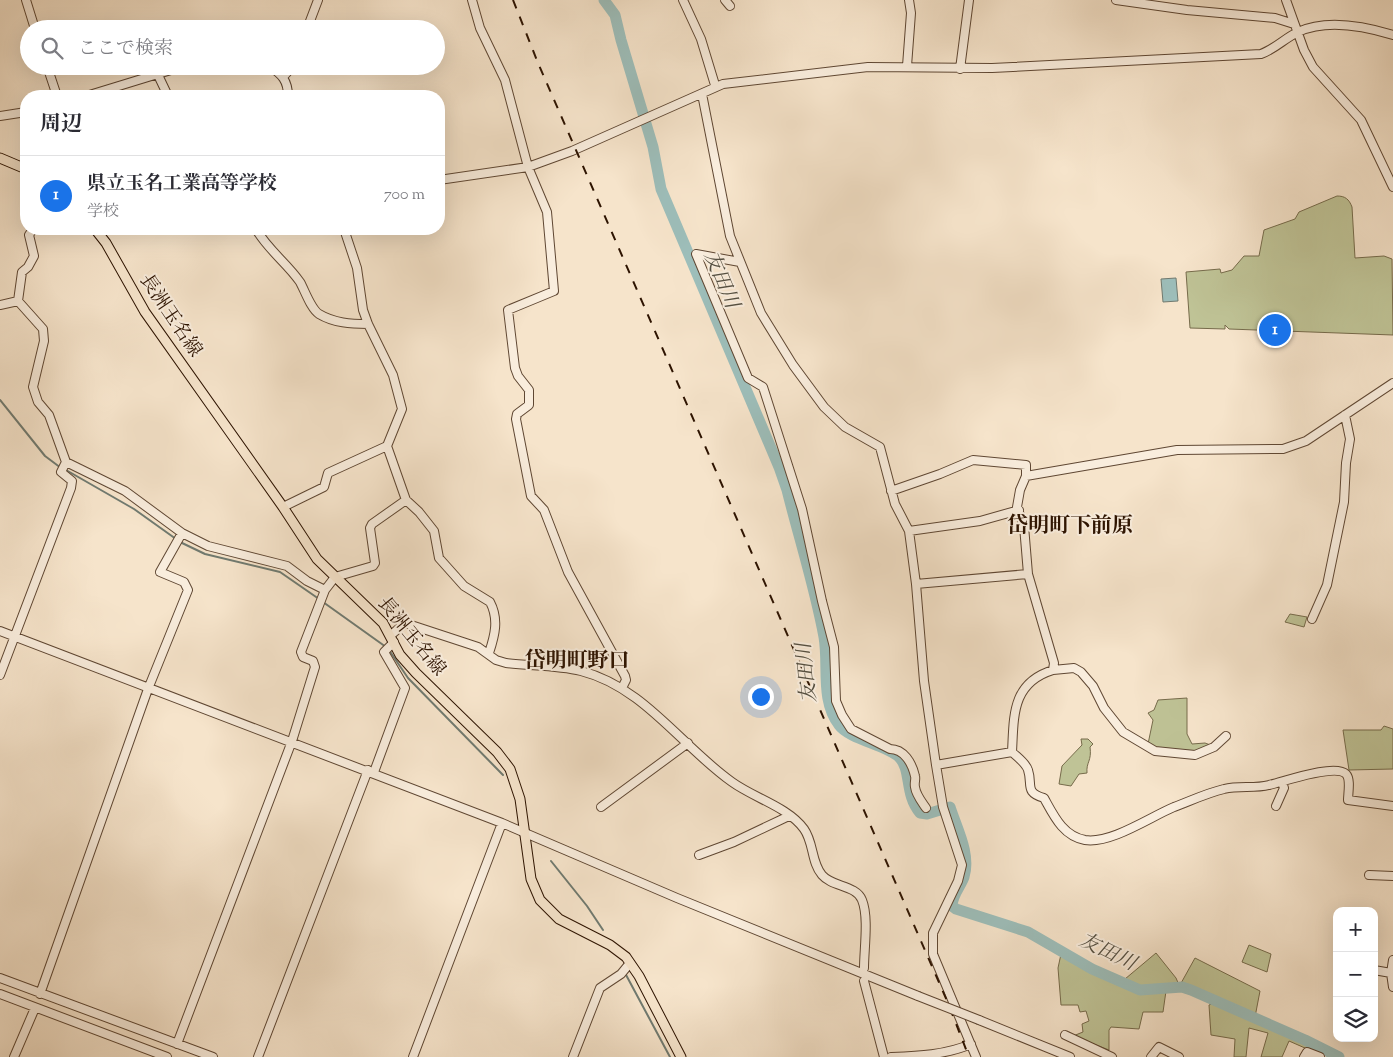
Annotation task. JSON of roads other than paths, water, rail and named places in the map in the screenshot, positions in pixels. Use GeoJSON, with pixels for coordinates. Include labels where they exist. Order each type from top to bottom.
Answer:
{"type":"FeatureCollection","features":[{"type":"Feature","properties":{"kind":"main road"},"geometry":{"type":"LineString","coordinates":[[0,158],[20,166]]}},
{"type":"Feature","properties":{"kind":"main road","name":"長洲玉名線"},"geometry":{"type":"LineString","coordinates":[[100,235],[144,312],[283,506],[317,559],[383,623],[390,643],[416,674],[497,752],[510,769],[518,790],[532,879],[540,900],[558,919],[610,945],[630,963],[639,976],[681,1057]]}},
{"type":"Feature","properties":{"kind":"street"},"geometry":{"type":"LineString","coordinates":[[26,0],[32,20]]}},
{"type":"Feature","properties":{"kind":"street"},"geometry":{"type":"LineString","coordinates":[[310,20],[318,0]]}},
{"type":"Feature","properties":{"kind":"street"},"geometry":{"type":"LineString","coordinates":[[472,0],[480,28],[506,80],[528,167],[547,212],[550,226],[549,253],[554,291],[508,310],[515,368],[518,376],[529,390],[529,405],[518,414],[516,419],[531,496],[544,510],[568,572],[626,676],[622,688]]}},
{"type":"Feature","properties":{"kind":"street"},"geometry":{"type":"LineString","coordinates":[[683,0],[701,39],[715,85]]}},
{"type":"Feature","properties":{"kind":"street"},"geometry":{"type":"LineString","coordinates":[[907,66],[911,13],[909,0]]}},
{"type":"Feature","properties":{"kind":"street"},"geometry":{"type":"LineString","coordinates":[[960,69],[969,0]]}},
{"type":"Feature","properties":{"kind":"street"},"geometry":{"type":"LineString","coordinates":[[1116,0],[1187,10],[1275,18],[1294,24]]}},
{"type":"Feature","properties":{"kind":"street"},"geometry":{"type":"LineString","coordinates":[[1286,0],[1297,32],[1313,67],[1338,98],[1361,120],[1393,186]]}},
{"type":"Feature","properties":{"kind":"street"},"geometry":{"type":"LineString","coordinates":[[445,179],[528,167],[572,151],[702,94],[715,85],[850,69],[907,66],[960,69],[1262,54],[1272,50],[1297,32],[1317,26],[1346,26],[1393,35]]}},
{"type":"Feature","properties":{"kind":"street"},"geometry":{"type":"LineString","coordinates":[[50,75],[55,90]]}},
{"type":"Feature","properties":{"kind":"street"},"geometry":{"type":"LineString","coordinates":[[106,90],[155,75]]}},
{"type":"Feature","properties":{"kind":"street"},"geometry":{"type":"LineString","coordinates":[[158,75],[165,90]]}},
{"type":"Feature","properties":{"kind":"street"},"geometry":{"type":"LineString","coordinates":[[283,76],[288,90]]}},
{"type":"Feature","properties":{"kind":"street"},"geometry":{"type":"LineString","coordinates":[[702,94],[726,221],[761,313],[812,393],[836,420],[880,447],[895,504],[909,531],[916,584],[924,681],[936,765],[944,808],[962,864],[958,881],[933,932],[933,954],[976,1057]]}},
{"type":"Feature","properties":{"kind":"street"},"geometry":{"type":"LineString","coordinates":[[0,116],[20,113]]}},
{"type":"Feature","properties":{"kind":"street"},"geometry":{"type":"LineString","coordinates":[[18,301],[22,272],[28,267],[34,256],[29,235]]}},
{"type":"Feature","properties":{"kind":"street"},"geometry":{"type":"LineString","coordinates":[[260,235],[298,279],[317,313],[344,323],[368,324]]}},
{"type":"Feature","properties":{"kind":"street"},"geometry":{"type":"LineString","coordinates":[[346,235],[357,268],[363,310],[393,375],[402,409],[387,446],[406,500],[419,512],[434,531],[440,558],[452,575],[464,586],[490,602],[496,620],[494,638],[489,653]]}},
{"type":"Feature","properties":{"kind":"street"},"geometry":{"type":"LineString","coordinates":[[740,262],[696,254],[748,378],[763,387],[802,510],[834,647],[836,701],[852,729],[890,749],[896,749],[910,760],[915,777],[914,786],[917,795],[926,808]]}},
{"type":"Feature","properties":{"kind":"street"},"geometry":{"type":"LineString","coordinates":[[0,305],[18,301]]}},
{"type":"Feature","properties":{"kind":"street"},"geometry":{"type":"LineString","coordinates":[[0,675],[72,481],[64,466],[49,415],[38,402],[33,387],[44,342],[43,328],[18,301]]}},
{"type":"Feature","properties":{"kind":"street"},"geometry":{"type":"LineString","coordinates":[[1026,476],[1177,450],[1283,449],[1306,441],[1393,383]]}},
{"type":"Feature","properties":{"kind":"street"},"geometry":{"type":"LineString","coordinates":[[1312,619],[1327,585],[1344,502],[1346,463],[1350,439],[1345,415]]}},
{"type":"Feature","properties":{"kind":"street"},"geometry":{"type":"LineString","coordinates":[[283,506],[324,487],[328,473],[387,446]]}},
{"type":"Feature","properties":{"kind":"street"},"geometry":{"type":"LineString","coordinates":[[891,491],[973,460],[1026,465],[1026,476],[1020,490],[1017,507],[1024,526],[1028,574],[1054,663],[1053,670]]}},
{"type":"Feature","properties":{"kind":"street"},"geometry":{"type":"LineString","coordinates":[[64,466],[125,491],[179,537],[287,566],[307,581],[325,590]]}},
{"type":"Feature","properties":{"kind":"street"},"geometry":{"type":"LineString","coordinates":[[178,1044],[292,742],[316,667],[313,661],[303,658],[301,652],[325,590],[335,576],[373,566],[375,563],[370,528],[372,524],[406,500]]}},
{"type":"Feature","properties":{"kind":"street"},"geometry":{"type":"LineString","coordinates":[[909,531],[980,521],[1019,510]]}},
{"type":"Feature","properties":{"kind":"street"},"geometry":{"type":"LineString","coordinates":[[40,994],[148,689],[188,590],[184,582],[160,572],[179,537]]}},
{"type":"Feature","properties":{"kind":"street"},"geometry":{"type":"LineString","coordinates":[[916,584],[1028,574]]}},
{"type":"Feature","properties":{"kind":"street"},"geometry":{"type":"LineString","coordinates":[[258,1057],[405,688],[394,673],[384,652],[405,623],[478,646],[496,660],[506,663],[582,672],[622,688],[732,782],[789,816],[804,830],[815,864],[821,874],[830,882],[857,892],[861,898],[865,910],[864,968]]}},
{"type":"Feature","properties":{"kind":"street"},"geometry":{"type":"LineString","coordinates":[[0,631],[148,689],[371,771],[502,823],[703,909],[1070,1057]]}},
{"type":"Feature","properties":{"kind":"street"},"geometry":{"type":"LineString","coordinates":[[1226,736],[1214,747],[1195,755],[1155,751],[1123,732],[1104,708],[1093,686],[1074,668],[1042,673],[1020,696],[1014,710],[1012,752],[1029,771],[1030,789],[1035,795],[1044,798],[1062,827],[1086,840],[1112,836],[1172,808],[1223,789],[1266,786],[1307,774],[1339,771],[1346,774],[1348,778],[1348,800],[1393,806]]}},
{"type":"Feature","properties":{"kind":"street"},"geometry":{"type":"LineString","coordinates":[[601,807],[688,743]]}},
{"type":"Feature","properties":{"kind":"street"},"geometry":{"type":"LineString","coordinates":[[936,765],[1012,752]]}},
{"type":"Feature","properties":{"kind":"street"},"geometry":{"type":"LineString","coordinates":[[1276,806],[1284,788],[1282,782]]}},
{"type":"Feature","properties":{"kind":"street"},"geometry":{"type":"LineString","coordinates":[[700,855],[734,842],[789,816]]}},
{"type":"Feature","properties":{"kind":"street"},"geometry":{"type":"LineString","coordinates":[[413,1057],[502,823]]}},
{"type":"Feature","properties":{"kind":"street"},"geometry":{"type":"LineString","coordinates":[[1369,875],[1393,876]]}},
{"type":"Feature","properties":{"kind":"street"},"geometry":{"type":"LineString","coordinates":[[1393,960],[1391,972],[1393,987]]}},
{"type":"Feature","properties":{"kind":"street"},"geometry":{"type":"LineString","coordinates":[[573,1057],[600,988],[621,974],[630,963]]}},
{"type":"Feature","properties":{"kind":"street"},"geometry":{"type":"LineString","coordinates":[[1378,970],[1391,972]]}},
{"type":"Feature","properties":{"kind":"street"},"geometry":{"type":"LineString","coordinates":[[0,978],[213,1057]]}},
{"type":"Feature","properties":{"kind":"street"},"geometry":{"type":"LineString","coordinates":[[864,981],[884,1057]]}},
{"type":"Feature","properties":{"kind":"street"},"geometry":{"type":"LineString","coordinates":[[0,994],[166,1057]]}},
{"type":"Feature","properties":{"kind":"street"},"geometry":{"type":"LineString","coordinates":[[14,1057],[35,1008]]}},
{"type":"Feature","properties":{"kind":"street"},"geometry":{"type":"LineString","coordinates":[[1064,1035],[1107,1056]]}},
{"type":"Feature","properties":{"kind":"street"},"geometry":{"type":"LineString","coordinates":[[891,1057],[916,1056],[956,1050],[971,1044]]}},
{"type":"Feature","properties":{"kind":"street"},"geometry":{"type":"LineString","coordinates":[[1151,1057],[1159,1047],[1179,1057]]}},
{"type":"Feature","properties":{"kind":"street"},"geometry":{"type":"LineString","coordinates":[[1304,1057],[1307,1052],[1320,1057]]}},
{"type":"Feature","properties":{"kind":"water"},"geometry":{"type":"Polygon","coordinates":[[[1176,278],[1178,301],[1163,302],[1161,279],[1176,278]]]}},
{"type":"Feature","properties":{"kind":"waterway","name":"友田川"},"geometry":{"type":"LineString","coordinates":[[604,0],[615,15],[653,147],[661,189],[779,467],[787,490],[812,582],[824,637],[829,705],[833,715],[844,730],[899,757],[906,769],[912,798],[920,813],[927,814],[950,807],[966,859],[964,877],[953,898],[952,906],[956,909],[1028,932],[1092,969],[1140,990],[1182,987],[1191,990],[1339,1057]]}},
{"type":"Feature","properties":{"kind":"waterway"},"geometry":{"type":"LineString","coordinates":[[0,400],[45,456],[61,468]]}},
{"type":"Feature","properties":{"kind":"waterway"},"geometry":{"type":"LineString","coordinates":[[66,470],[134,509],[176,539]]}},
{"type":"Feature","properties":{"kind":"waterway"},"geometry":{"type":"LineString","coordinates":[[180,542],[205,554],[280,572],[319,599]]}},
{"type":"Feature","properties":{"kind":"waterway"},"geometry":{"type":"LineString","coordinates":[[323,602],[386,647]]}},
{"type":"Feature","properties":{"kind":"waterway"},"geometry":{"type":"LineString","coordinates":[[389,650],[408,678],[503,775]]}},
{"type":"Feature","properties":{"kind":"waterway"},"geometry":{"type":"LineString","coordinates":[[551,861],[587,906],[603,930]]}},
{"type":"Feature","properties":{"kind":"waterway"},"geometry":{"type":"LineString","coordinates":[[625,973],[670,1057]]}},
{"type":"Feature","properties":{"kind":"railway"},"geometry":{"type":"LineString","coordinates":[[513,0],[538,63],[948,1003],[969,1057]]}},
{"type":"Feature","properties":{"kind":"place","name":"県立玉名工業高等学校"},"geometry":{"type":"Point","coordinates":[1275,330]}},
{"type":"Feature","properties":{"kind":"district","name":"岱明町下前原"},"geometry":{"type":"Point","coordinates":[1070,527]}},
{"type":"Feature","properties":{"kind":"district","name":"岱明町野口"},"geometry":{"type":"Point","coordinates":[577,662]}}]}
